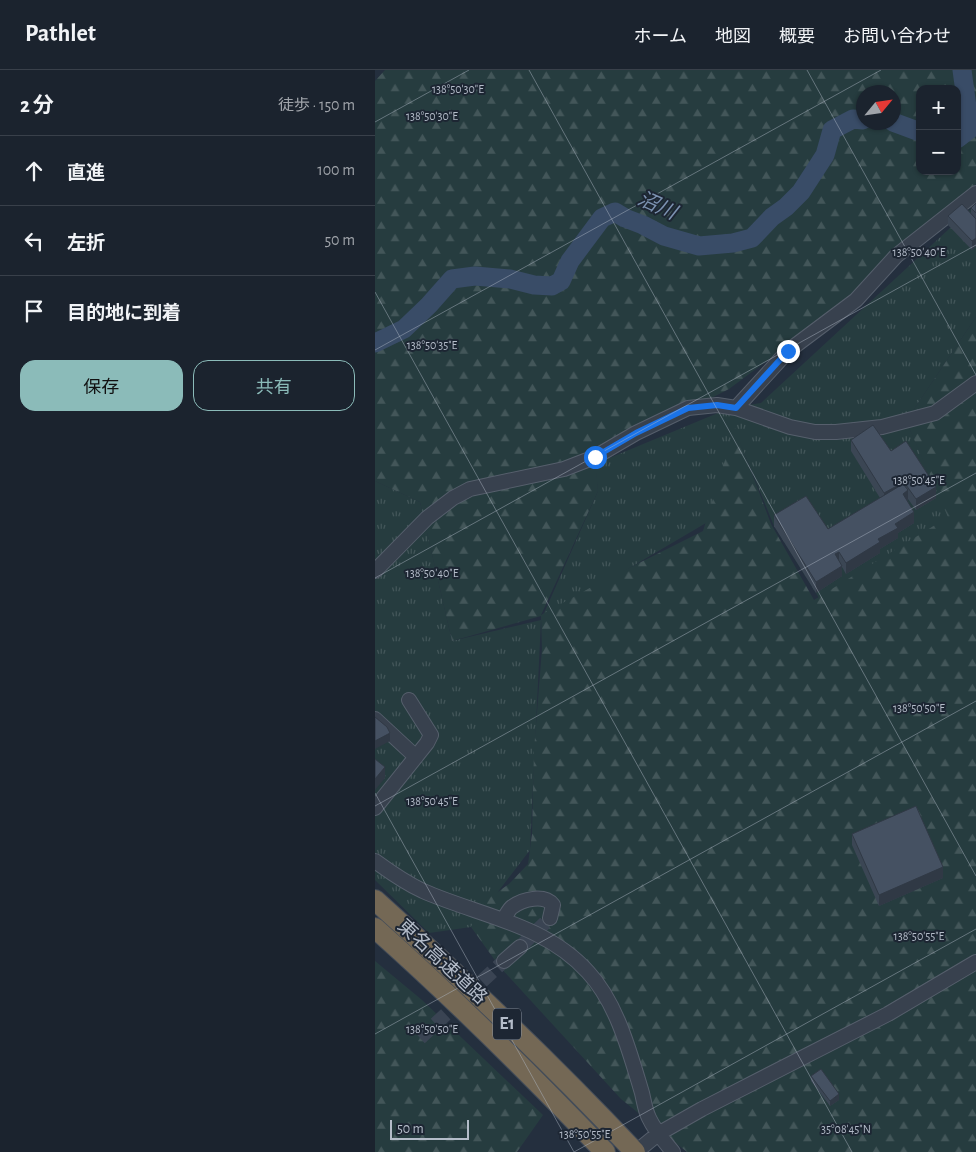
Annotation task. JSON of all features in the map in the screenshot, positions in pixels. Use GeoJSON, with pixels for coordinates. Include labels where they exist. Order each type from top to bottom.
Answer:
{"type":"FeatureCollection","features":[{"type":"Feature","properties":{"kind":"highway","name":"東名高速道路"},"geometry":{"type":"LineString","coordinates":[[375,900],[488,1005],[567,1082],[644,1144]]}},
{"type":"Feature","properties":{"kind":"highway","name":"東名高速道路"},"geometry":{"type":"LineString","coordinates":[[375,928],[482,1027],[605,1152]]}},
{"type":"Feature","properties":{"kind":"street"},"geometry":{"type":"LineString","coordinates":[[736,408],[788,351],[856,300],[896,256],[976,193]]}},
{"type":"Feature","properties":{"kind":"street"},"geometry":{"type":"LineString","coordinates":[[375,571],[427,518],[469,488],[564,469],[595,457],[636,433],[688,408],[717,405],[736,408],[790,427],[815,432],[837,432],[883,427],[935,413],[976,383]]}},
{"type":"Feature","properties":{"kind":"street"},"geometry":{"type":"LineString","coordinates":[[375,808],[427,744],[431,735],[409,700]]}},
{"type":"Feature","properties":{"kind":"street"},"geometry":{"type":"LineString","coordinates":[[375,719],[417,757]]}},
{"type":"Feature","properties":{"kind":"street"},"geometry":{"type":"LineString","coordinates":[[375,861],[423,891],[539,934],[560,946],[589,972],[602,988],[619,1024],[648,1116],[644,1144]]}},
{"type":"Feature","properties":{"kind":"street"},"geometry":{"type":"LineString","coordinates":[[503,920],[511,907],[538,898],[549,900],[553,905],[550,918]]}},
{"type":"Feature","properties":{"kind":"street"},"geometry":{"type":"LineString","coordinates":[[504,961],[520,947]]}},
{"type":"Feature","properties":{"kind":"street"},"geometry":{"type":"LineString","coordinates":[[644,1144],[702,1109],[888,1014],[976,962]]}},
{"type":"Feature","properties":{"kind":"street"},"geometry":{"type":"LineString","coordinates":[[644,1144],[673,1152]]}},
{"type":"Feature","properties":{"kind":"green space"},"geometry":{"type":"Polygon","coordinates":[[[385,70],[976,70],[976,184],[890,256],[847,301],[729,389],[595,457],[598,491],[541,615],[597,584],[703,531],[735,428],[771,524],[814,600],[948,517],[906,421],[976,317],[976,1152],[687,1152],[621,1099],[499,966],[471,927],[483,902],[509,884],[528,864],[532,834],[534,750],[542,649],[541,616],[452,641],[420,502],[375,481],[375,81],[385,70]]]}},
{"type":"Feature","properties":{"kind":"green space"},"geometry":{"type":"Polygon","coordinates":[[[976,204],[976,317],[906,421],[949,517],[819,598],[774,526],[737,435],[706,523],[541,620],[598,491],[595,464],[730,408],[761,403],[976,204]]]}},
{"type":"Feature","properties":{"kind":"green space"},"geometry":{"type":"Polygon","coordinates":[[[375,481],[420,502],[452,641],[541,620],[530,850],[471,927],[429,933],[375,880],[375,481]]]}},
{"type":"Feature","properties":{"kind":"green space"},"geometry":{"type":"Polygon","coordinates":[[[375,961],[422,1000],[543,1115],[517,1152],[375,1152],[375,961]]]}},
{"type":"Feature","properties":{"kind":"building"},"geometry":{"type":"Polygon","coordinates":[[[976,203],[976,213],[971,208],[976,203]]]}},
{"type":"Feature","properties":{"kind":"building"},"geometry":{"type":"Polygon","coordinates":[[[962,204],[976,219],[976,238],[972,241],[948,216],[962,204]]]}},
{"type":"Feature","properties":{"kind":"building"},"geometry":{"type":"Polygon","coordinates":[[[873,425],[891,451],[906,441],[936,487],[916,499],[904,482],[884,493],[851,440],[873,425]]]}},
{"type":"Feature","properties":{"kind":"building"},"geometry":{"type":"Polygon","coordinates":[[[903,484],[908,490],[903,494],[914,512],[895,524],[898,528],[878,539],[880,542],[846,563],[839,552],[835,554],[842,566],[816,582],[774,515],[806,496],[828,529],[903,484]]]}},
{"type":"Feature","properties":{"kind":"building"},"geometry":{"type":"Polygon","coordinates":[[[375,717],[387,727],[390,733],[375,741],[375,717]]]}},
{"type":"Feature","properties":{"kind":"building"},"geometry":{"type":"Polygon","coordinates":[[[375,759],[385,767],[375,779],[375,759]]]}},
{"type":"Feature","properties":{"kind":"building"},"geometry":{"type":"Polygon","coordinates":[[[916,806],[943,867],[879,895],[852,834],[916,806]]]}},
{"type":"Feature","properties":{"kind":"building"},"geometry":{"type":"Polygon","coordinates":[[[821,1069],[839,1094],[830,1101],[811,1076],[821,1069]]]}},
{"type":"Feature","properties":{"kind":"waterway","name":"沼川"},"geometry":{"type":"LineString","coordinates":[[961,136],[970,129],[962,70]]}},
{"type":"Feature","properties":{"kind":"waterway","name":"沼川"},"geometry":{"type":"LineString","coordinates":[[375,343],[404,329],[452,279],[475,276],[510,279],[534,285],[552,286],[561,281],[570,261],[602,218],[615,212],[664,236],[699,246],[733,243],[752,238],[772,217],[786,207],[801,192],[825,155],[832,130],[856,119]]}},
{"type":"Feature","properties":{"kind":"waterway","name":"沼川"},"geometry":{"type":"LineString","coordinates":[[901,125],[916,131]]}},
{"type":"Feature","properties":{"kind":"tunnel"},"geometry":{"type":"LineString","coordinates":[[520,947],[550,918]]}},
{"type":"Feature","properties":{"kind":"tunnel"},"geometry":{"type":"LineString","coordinates":[[420,1038],[504,961]]}},
{"type":"Feature","properties":{"kind":"route"},"geometry":{"type":"LineString","coordinates":[[595,457],[636,433],[688,408],[717,405],[736,408],[788,351]]}}]}
